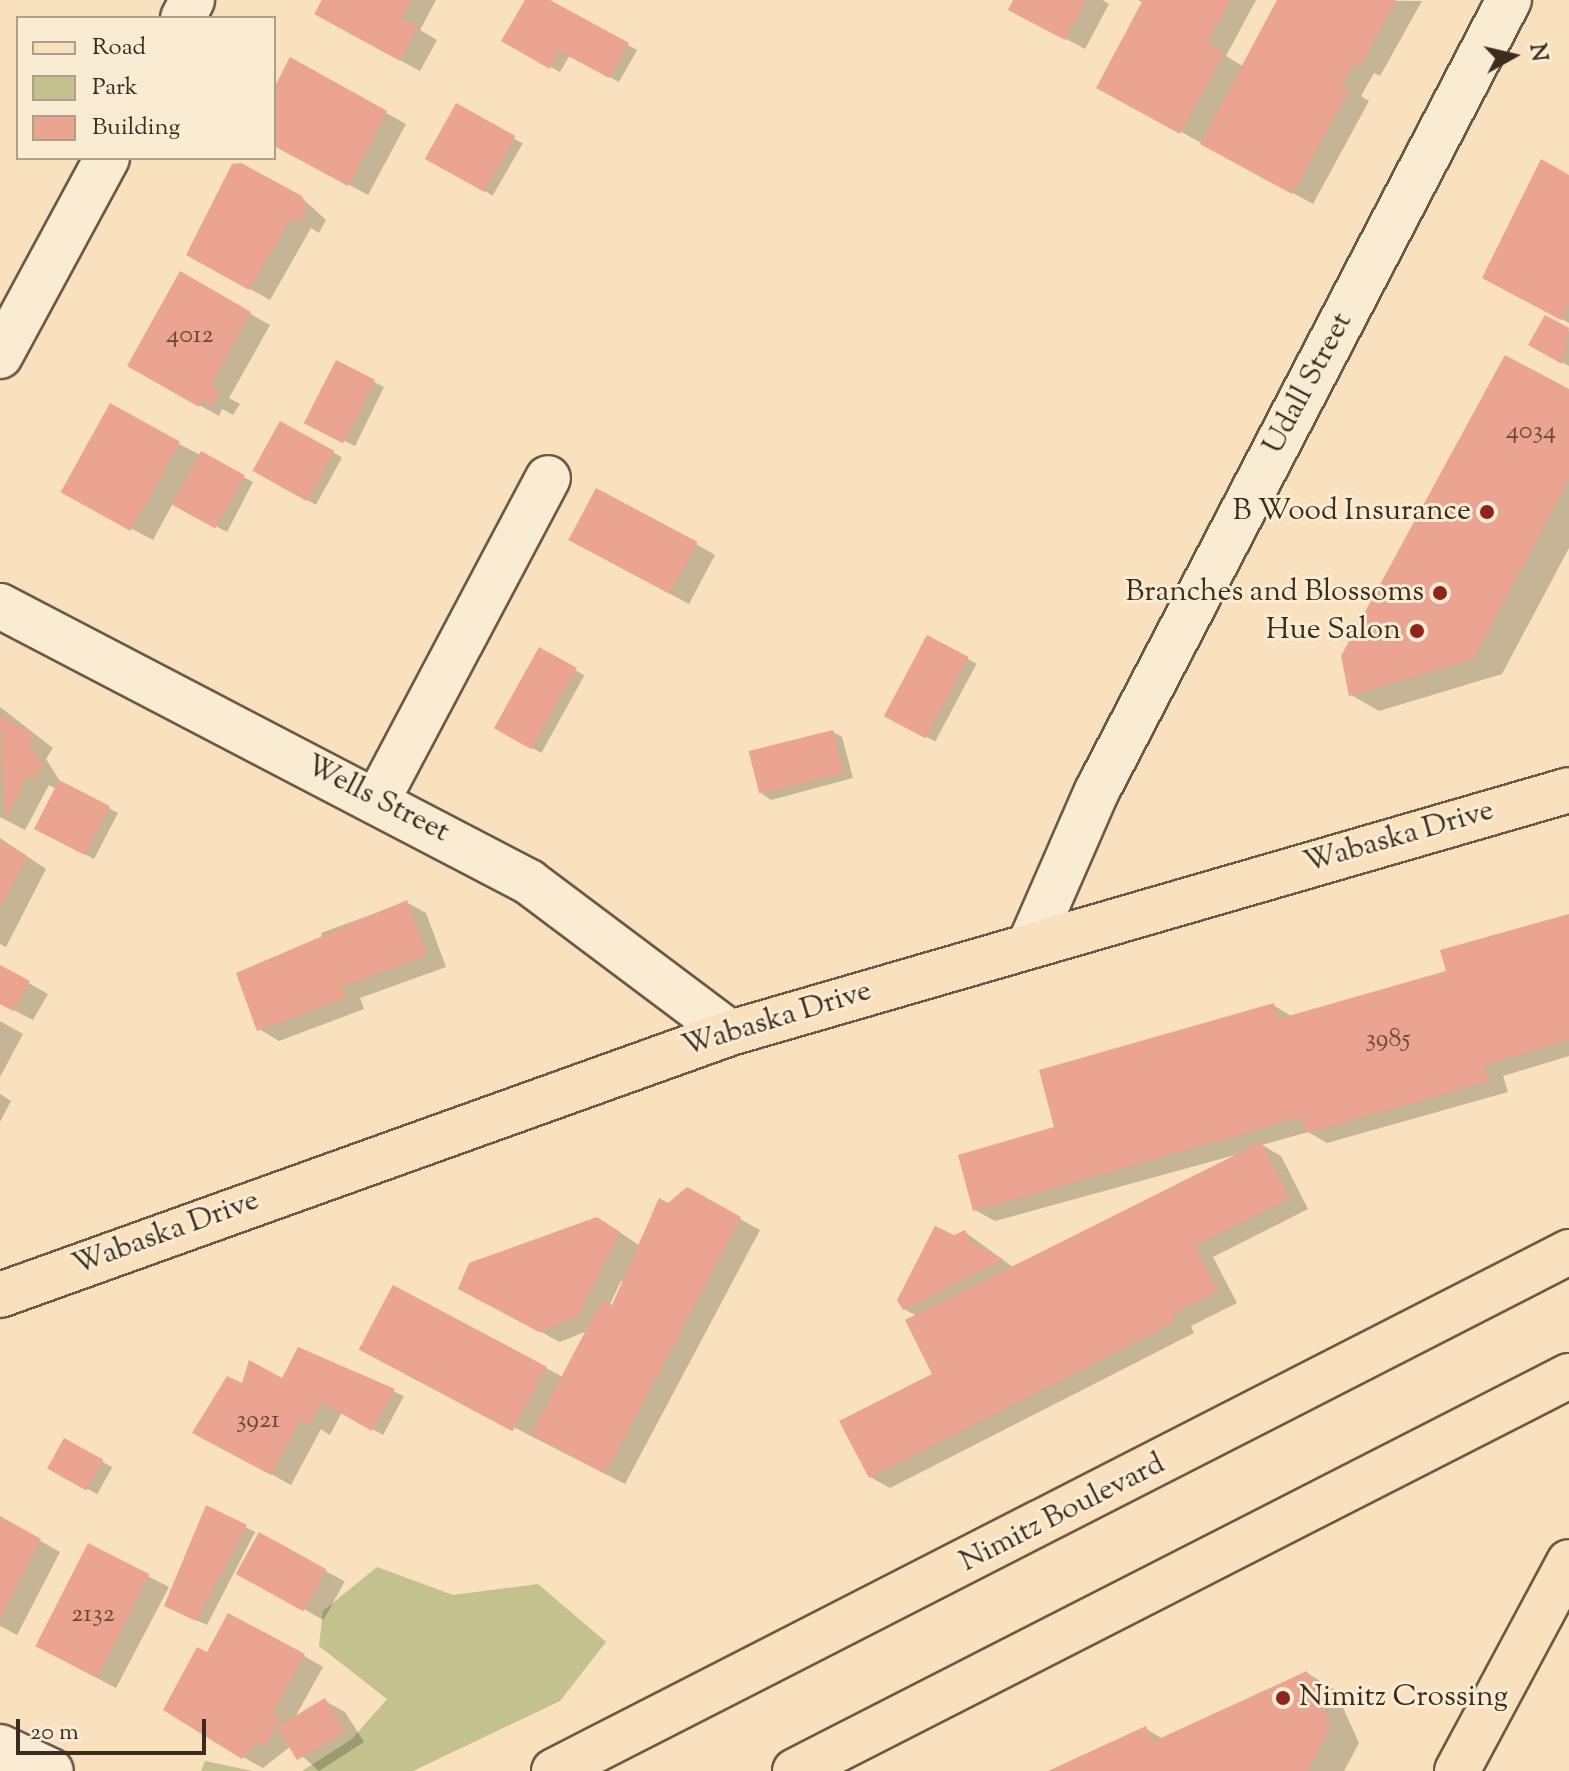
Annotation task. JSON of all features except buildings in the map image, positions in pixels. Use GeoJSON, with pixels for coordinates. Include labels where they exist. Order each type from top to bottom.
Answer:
{"type":"FeatureCollection","features":[{"type":"Feature","properties":{"kind":"main road","name":"Wabaska Drive"},"geometry":{"type":"LineString","coordinates":[[0,1295],[730,1033],[1569,790]]}},
{"type":"Feature","properties":{"kind":"main road","name":"Nimitz Boulevard"},"geometry":{"type":"LineString","coordinates":[[554,1771],[1569,1252]]}},
{"type":"Feature","properties":{"kind":"main road"},"geometry":{"type":"LineString","coordinates":[[795,1771],[1569,1376]]}},
{"type":"Feature","properties":{"kind":"main road"},"geometry":{"type":"LineString","coordinates":[[1457,1771],[1569,1562]]}},
{"type":"Feature","properties":{"kind":"street","name":"Udall Street"},"geometry":{"type":"LineString","coordinates":[[1030,944],[1097,791],[1509,0]]}},
{"type":"Feature","properties":{"kind":"street"},"geometry":{"type":"LineString","coordinates":[[0,356],[106,160]]}},
{"type":"Feature","properties":{"kind":"street"},"geometry":{"type":"LineString","coordinates":[[378,799],[548,478]]}},
{"type":"Feature","properties":{"kind":"street","name":"Wells Street"},"geometry":{"type":"LineString","coordinates":[[0,606],[378,799],[529,882],[730,1033]]}},
{"type":"Feature","properties":{"kind":"street"},"geometry":{"type":"LineString","coordinates":[[0,1747],[51,1771]]}},
{"type":"Feature","properties":{"kind":"green space"},"geometry":{"type":"Polygon","coordinates":[[[377,1567],[453,1595],[538,1584],[606,1642],[560,1701],[413,1771],[302,1771],[352,1739],[387,1699],[319,1646],[323,1611],[377,1567]]]}},
{"type":"Feature","properties":{"kind":"green space"},"geometry":{"type":"Polygon","coordinates":[[[205,1761],[253,1771],[201,1771],[205,1761]]]}},
{"type":"Feature","properties":{"kind":"place","name":"B Wood Insurance"},"geometry":{"type":"Point","coordinates":[1487,512]}},
{"type":"Feature","properties":{"kind":"place","name":"Branches and Blossoms"},"geometry":{"type":"Point","coordinates":[1440,593]}},
{"type":"Feature","properties":{"kind":"place","name":"Hue Salon"},"geometry":{"type":"Point","coordinates":[1417,631]}},
{"type":"Feature","properties":{"kind":"place","name":"Nimitz Crossing"},"geometry":{"type":"Point","coordinates":[1283,1698]}}]}
